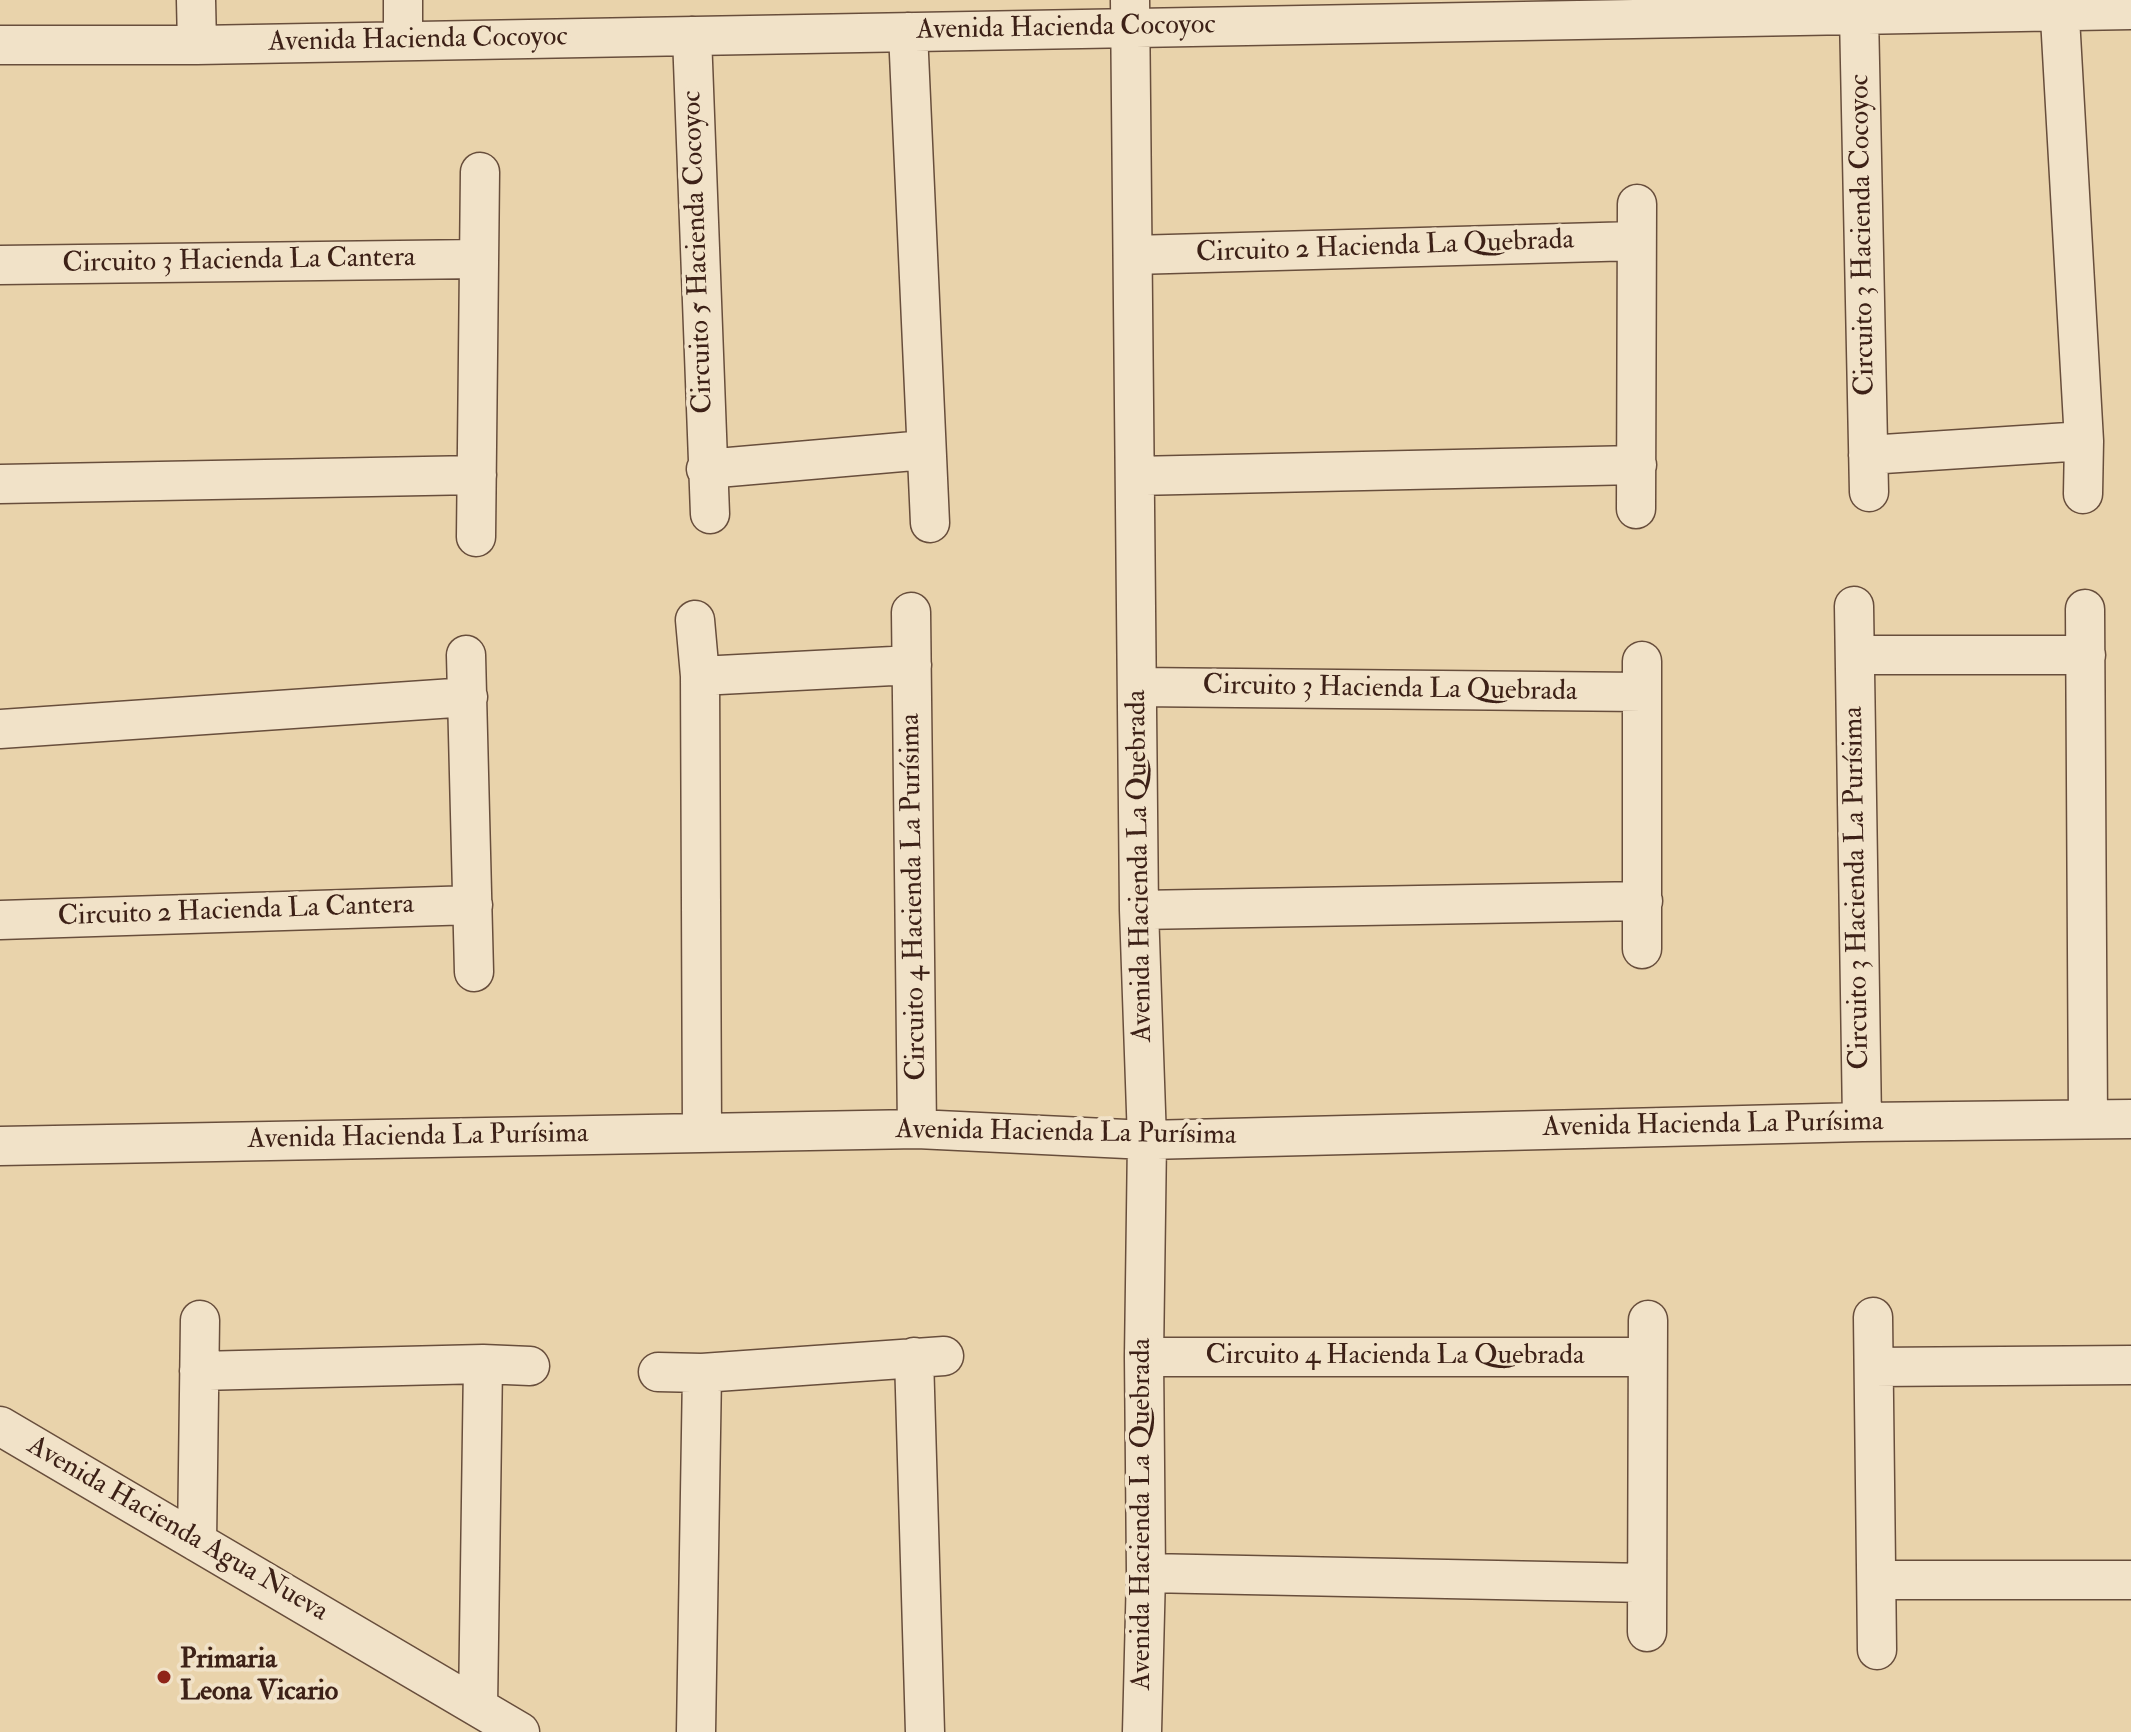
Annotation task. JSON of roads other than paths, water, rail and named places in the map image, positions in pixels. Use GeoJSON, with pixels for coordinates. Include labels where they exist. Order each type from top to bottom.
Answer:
{"type":"FeatureCollection","features":[{"type":"Feature","properties":{"kind":"street"},"geometry":{"type":"LineString","coordinates":[[196,0],[197,45]]}},
{"type":"Feature","properties":{"kind":"street"},"geometry":{"type":"LineString","coordinates":[[403,0],[403,41]]}},
{"type":"Feature","properties":{"kind":"street"},"geometry":{"type":"LineString","coordinates":[[2059,6],[2084,441],[2083,494]]}},
{"type":"Feature","properties":{"kind":"street","name":"Avenida Hacienda Cocoyoc"},"geometry":{"type":"LineString","coordinates":[[0,45],[197,45],[908,32],[1131,14],[1812,8],[1859,15],[2059,6],[2131,10]]}},
{"type":"Feature","properties":{"kind":"street","name":"Avenida Hacienda La Quebrada"},"geometry":{"type":"LineString","coordinates":[[1131,14],[1139,910],[1147,1140],[1144,1357],[1146,1573],[1142,1732]]}},
{"type":"Feature","properties":{"kind":"street","name":"Circuito 3 Hacienda Cocoyoc"},"geometry":{"type":"LineString","coordinates":[[1859,15],[1868,474],[2084,441]]}},
{"type":"Feature","properties":{"kind":"street"},"geometry":{"type":"LineString","coordinates":[[908,32],[930,523]]}},
{"type":"Feature","properties":{"kind":"street","name":"Circuito 5 Hacienda Cocoyoc"},"geometry":{"type":"LineString","coordinates":[[692,36],[710,514]]}},
{"type":"Feature","properties":{"kind":"street"},"geometry":{"type":"LineString","coordinates":[[476,537],[480,172]]}},
{"type":"Feature","properties":{"kind":"street","name":"Circuito 2 Hacienda La Quebrada"},"geometry":{"type":"LineString","coordinates":[[1133,255],[1637,222],[1636,509]]}},
{"type":"Feature","properties":{"kind":"street","name":"Circuito 3 Hacienda La Cantera"},"geometry":{"type":"LineString","coordinates":[[0,265],[479,259]]}},
{"type":"Feature","properties":{"kind":"street"},"geometry":{"type":"LineString","coordinates":[[706,469],[925,450]]}},
{"type":"Feature","properties":{"kind":"street"},"geometry":{"type":"LineString","coordinates":[[1135,476],[1637,465]]}},
{"type":"Feature","properties":{"kind":"street"},"geometry":{"type":"LineString","coordinates":[[0,484],[477,475]]}},
{"type":"Feature","properties":{"kind":"street","name":"Circuito 3 Hacienda La Purísima"},"geometry":{"type":"LineString","coordinates":[[1854,606],[1862,1122]]}},
{"type":"Feature","properties":{"kind":"street"},"geometry":{"type":"LineString","coordinates":[[2085,609],[2088,1119]]}},
{"type":"Feature","properties":{"kind":"street","name":"Circuito 4 Hacienda La Purísima"},"geometry":{"type":"LineString","coordinates":[[911,612],[917,1129]]}},
{"type":"Feature","properties":{"kind":"street"},"geometry":{"type":"LineString","coordinates":[[695,620],[700,676],[702,1132]]}},
{"type":"Feature","properties":{"kind":"street"},"geometry":{"type":"LineString","coordinates":[[466,655],[474,972]]}},
{"type":"Feature","properties":{"kind":"street"},"geometry":{"type":"LineString","coordinates":[[1855,655],[2086,655]]}},
{"type":"Feature","properties":{"kind":"street"},"geometry":{"type":"LineString","coordinates":[[700,676],[912,665]]}},
{"type":"Feature","properties":{"kind":"street","name":"Circuito 3 Hacienda La Quebrada"},"geometry":{"type":"LineString","coordinates":[[1137,687],[1642,677],[1642,949]]}},
{"type":"Feature","properties":{"kind":"street"},"geometry":{"type":"LineString","coordinates":[[0,729],[468,697]]}},
{"type":"Feature","properties":{"kind":"street"},"geometry":{"type":"LineString","coordinates":[[1139,910],[1643,901]]}},
{"type":"Feature","properties":{"kind":"street","name":"Circuito 2 Hacienda La Cantera"},"geometry":{"type":"LineString","coordinates":[[0,920],[473,905]]}},
{"type":"Feature","properties":{"kind":"street","name":"Avenida Hacienda La Purísima"},"geometry":{"type":"LineString","coordinates":[[0,1146],[917,1129],[1147,1140],[1862,1122],[2131,1119]]}},
{"type":"Feature","properties":{"kind":"street"},"geometry":{"type":"LineString","coordinates":[[1873,1317],[1877,1650]]}},
{"type":"Feature","properties":{"kind":"street"},"geometry":{"type":"LineString","coordinates":[[197,1542],[200,1320]]}},
{"type":"Feature","properties":{"kind":"street"},"geometry":{"type":"LineString","coordinates":[[1647,1632],[1648,1320]]}},
{"type":"Feature","properties":{"kind":"street"},"geometry":{"type":"LineString","coordinates":[[658,1372],[702,1373],[929,1357],[925,1732]]}},
{"type":"Feature","properties":{"kind":"street","name":"Circuito 4 Hacienda La Quebrada"},"geometry":{"type":"LineString","coordinates":[[1144,1357],[1647,1357]]}},
{"type":"Feature","properties":{"kind":"street"},"geometry":{"type":"LineString","coordinates":[[199,1371],[483,1364],[530,1366]]}},
{"type":"Feature","properties":{"kind":"street"},"geometry":{"type":"LineString","coordinates":[[478,1707],[483,1364]]}},
{"type":"Feature","properties":{"kind":"street"},"geometry":{"type":"LineString","coordinates":[[1874,1367],[2131,1365]]}},
{"type":"Feature","properties":{"kind":"street"},"geometry":{"type":"LineString","coordinates":[[696,1732],[702,1373]]}},
{"type":"Feature","properties":{"kind":"street","name":"Avenida Hacienda Agua Nueva"},"geometry":{"type":"LineString","coordinates":[[0,1426],[516,1731]]}},
{"type":"Feature","properties":{"kind":"street"},"geometry":{"type":"LineString","coordinates":[[1146,1573],[1647,1583]]}},
{"type":"Feature","properties":{"kind":"street"},"geometry":{"type":"LineString","coordinates":[[1877,1580],[2131,1580]]}},
{"type":"Feature","properties":{"kind":"place","name":"Primaria Leona Vicario"},"geometry":{"type":"Point","coordinates":[164,1677]}}]}
